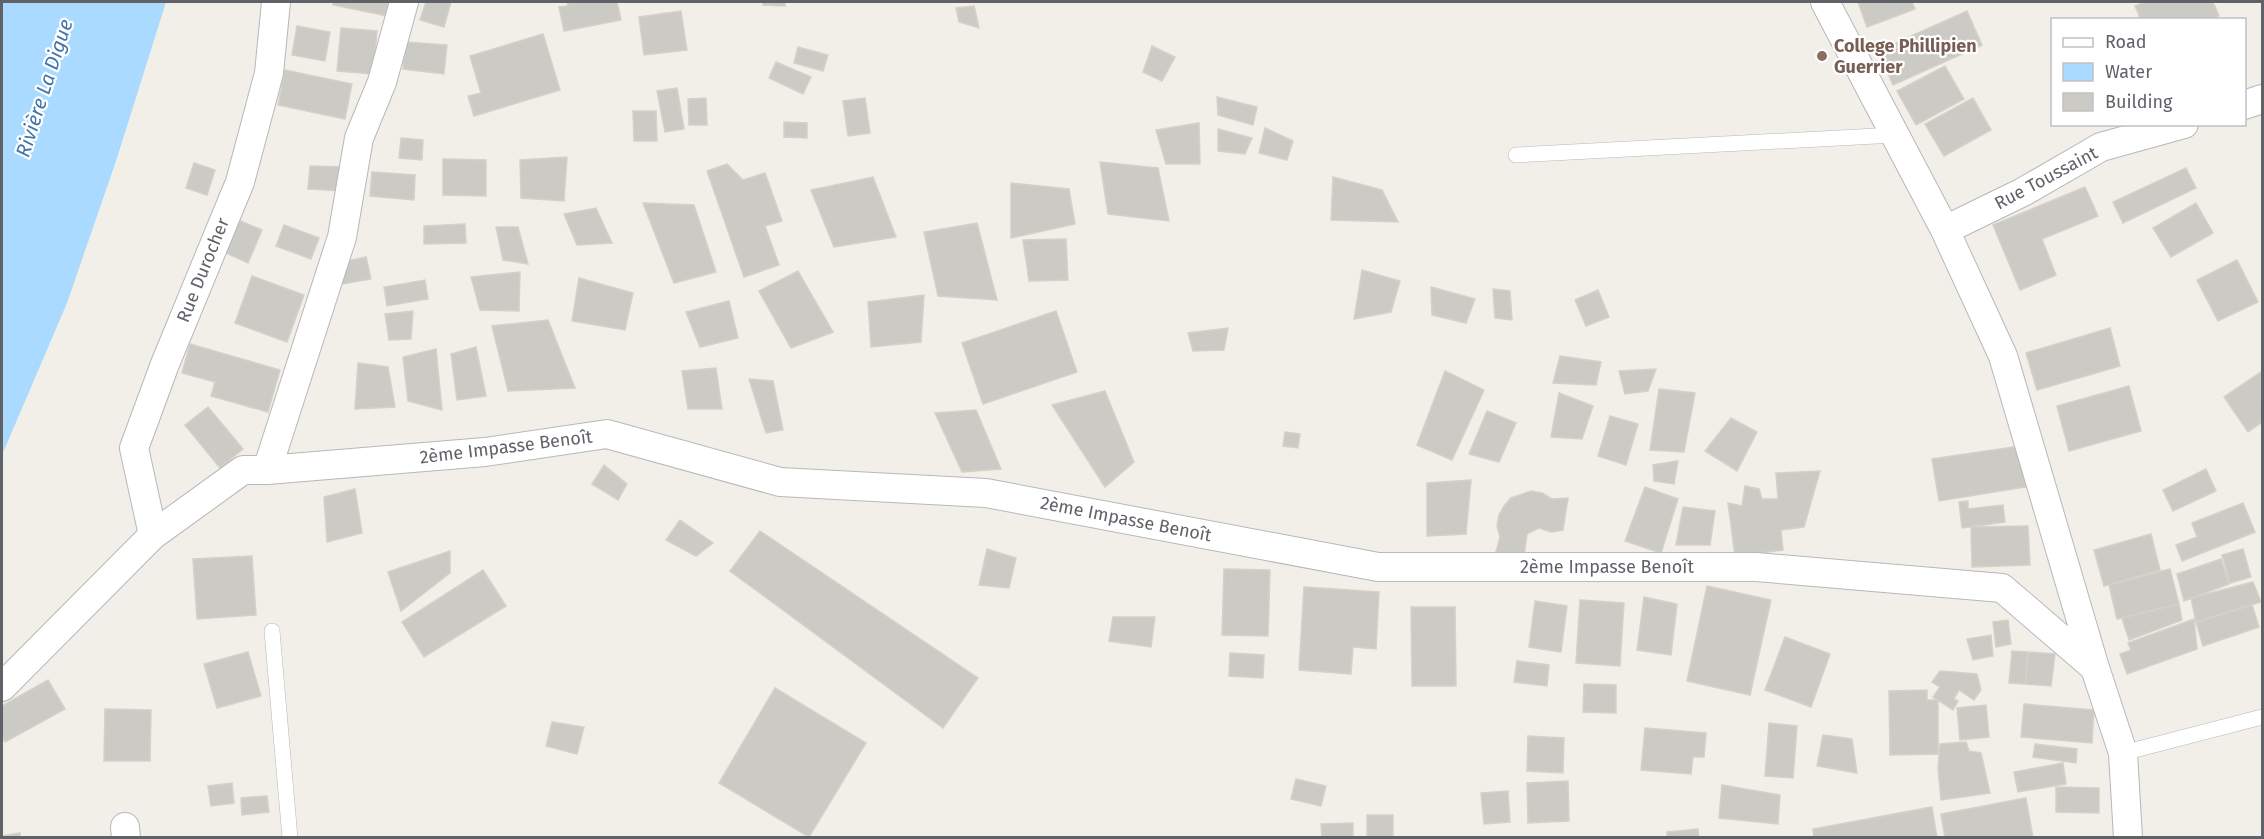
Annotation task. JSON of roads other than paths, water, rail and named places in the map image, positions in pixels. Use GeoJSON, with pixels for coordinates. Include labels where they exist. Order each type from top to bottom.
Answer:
{"type":"FeatureCollection","features":[{"type":"Feature","properties":{"kind":"street","name":"Rue Durocher"},"geometry":{"type":"LineString","coordinates":[[153,535],[134,448],[165,364],[240,182],[269,73],[276,2]]}},
{"type":"Feature","properties":{"kind":"street"},"geometry":{"type":"LineString","coordinates":[[267,470],[342,237],[358,138],[382,82],[404,2]]}},
{"type":"Feature","properties":{"kind":"street"},"geometry":{"type":"LineString","coordinates":[[1825,2],[1945,230],[2003,356],[2095,668],[2123,753],[2128,837]]}},
{"type":"Feature","properties":{"kind":"street"},"geometry":{"type":"LineString","coordinates":[[2246,104],[2262,99]]}},
{"type":"Feature","properties":{"kind":"street","name":"Rue Toussaint"},"geometry":{"type":"LineString","coordinates":[[1945,230],[2023,192],[2101,147],[2177,126]]}},
{"type":"Feature","properties":{"kind":"street","name":"2ème Impasse Benoît"},"geometry":{"type":"LineString","coordinates":[[2,687],[153,535],[243,470],[485,452],[607,434],[780,482],[986,493],[1378,567],[1756,567],[2002,588],[2095,668]]}},
{"type":"Feature","properties":{"kind":"lane"},"geometry":{"type":"LineString","coordinates":[[1516,155],[1895,135]]}},
{"type":"Feature","properties":{"kind":"lane"},"geometry":{"type":"LineString","coordinates":[[272,630],[290,837]]}},
{"type":"Feature","properties":{"kind":"lane"},"geometry":{"type":"LineString","coordinates":[[2123,753],[2262,717]]}},
{"type":"Feature","properties":{"kind":"water","name":"Rivière La Digue"},"geometry":{"type":"Polygon","coordinates":[[[2,2],[166,2],[117,158],[67,303],[2,455],[2,2]]]}},
{"type":"Feature","properties":{"kind":"place","name":"College Phillipien Guerrier"},"geometry":{"type":"Point","coordinates":[1822,56]}}]}
